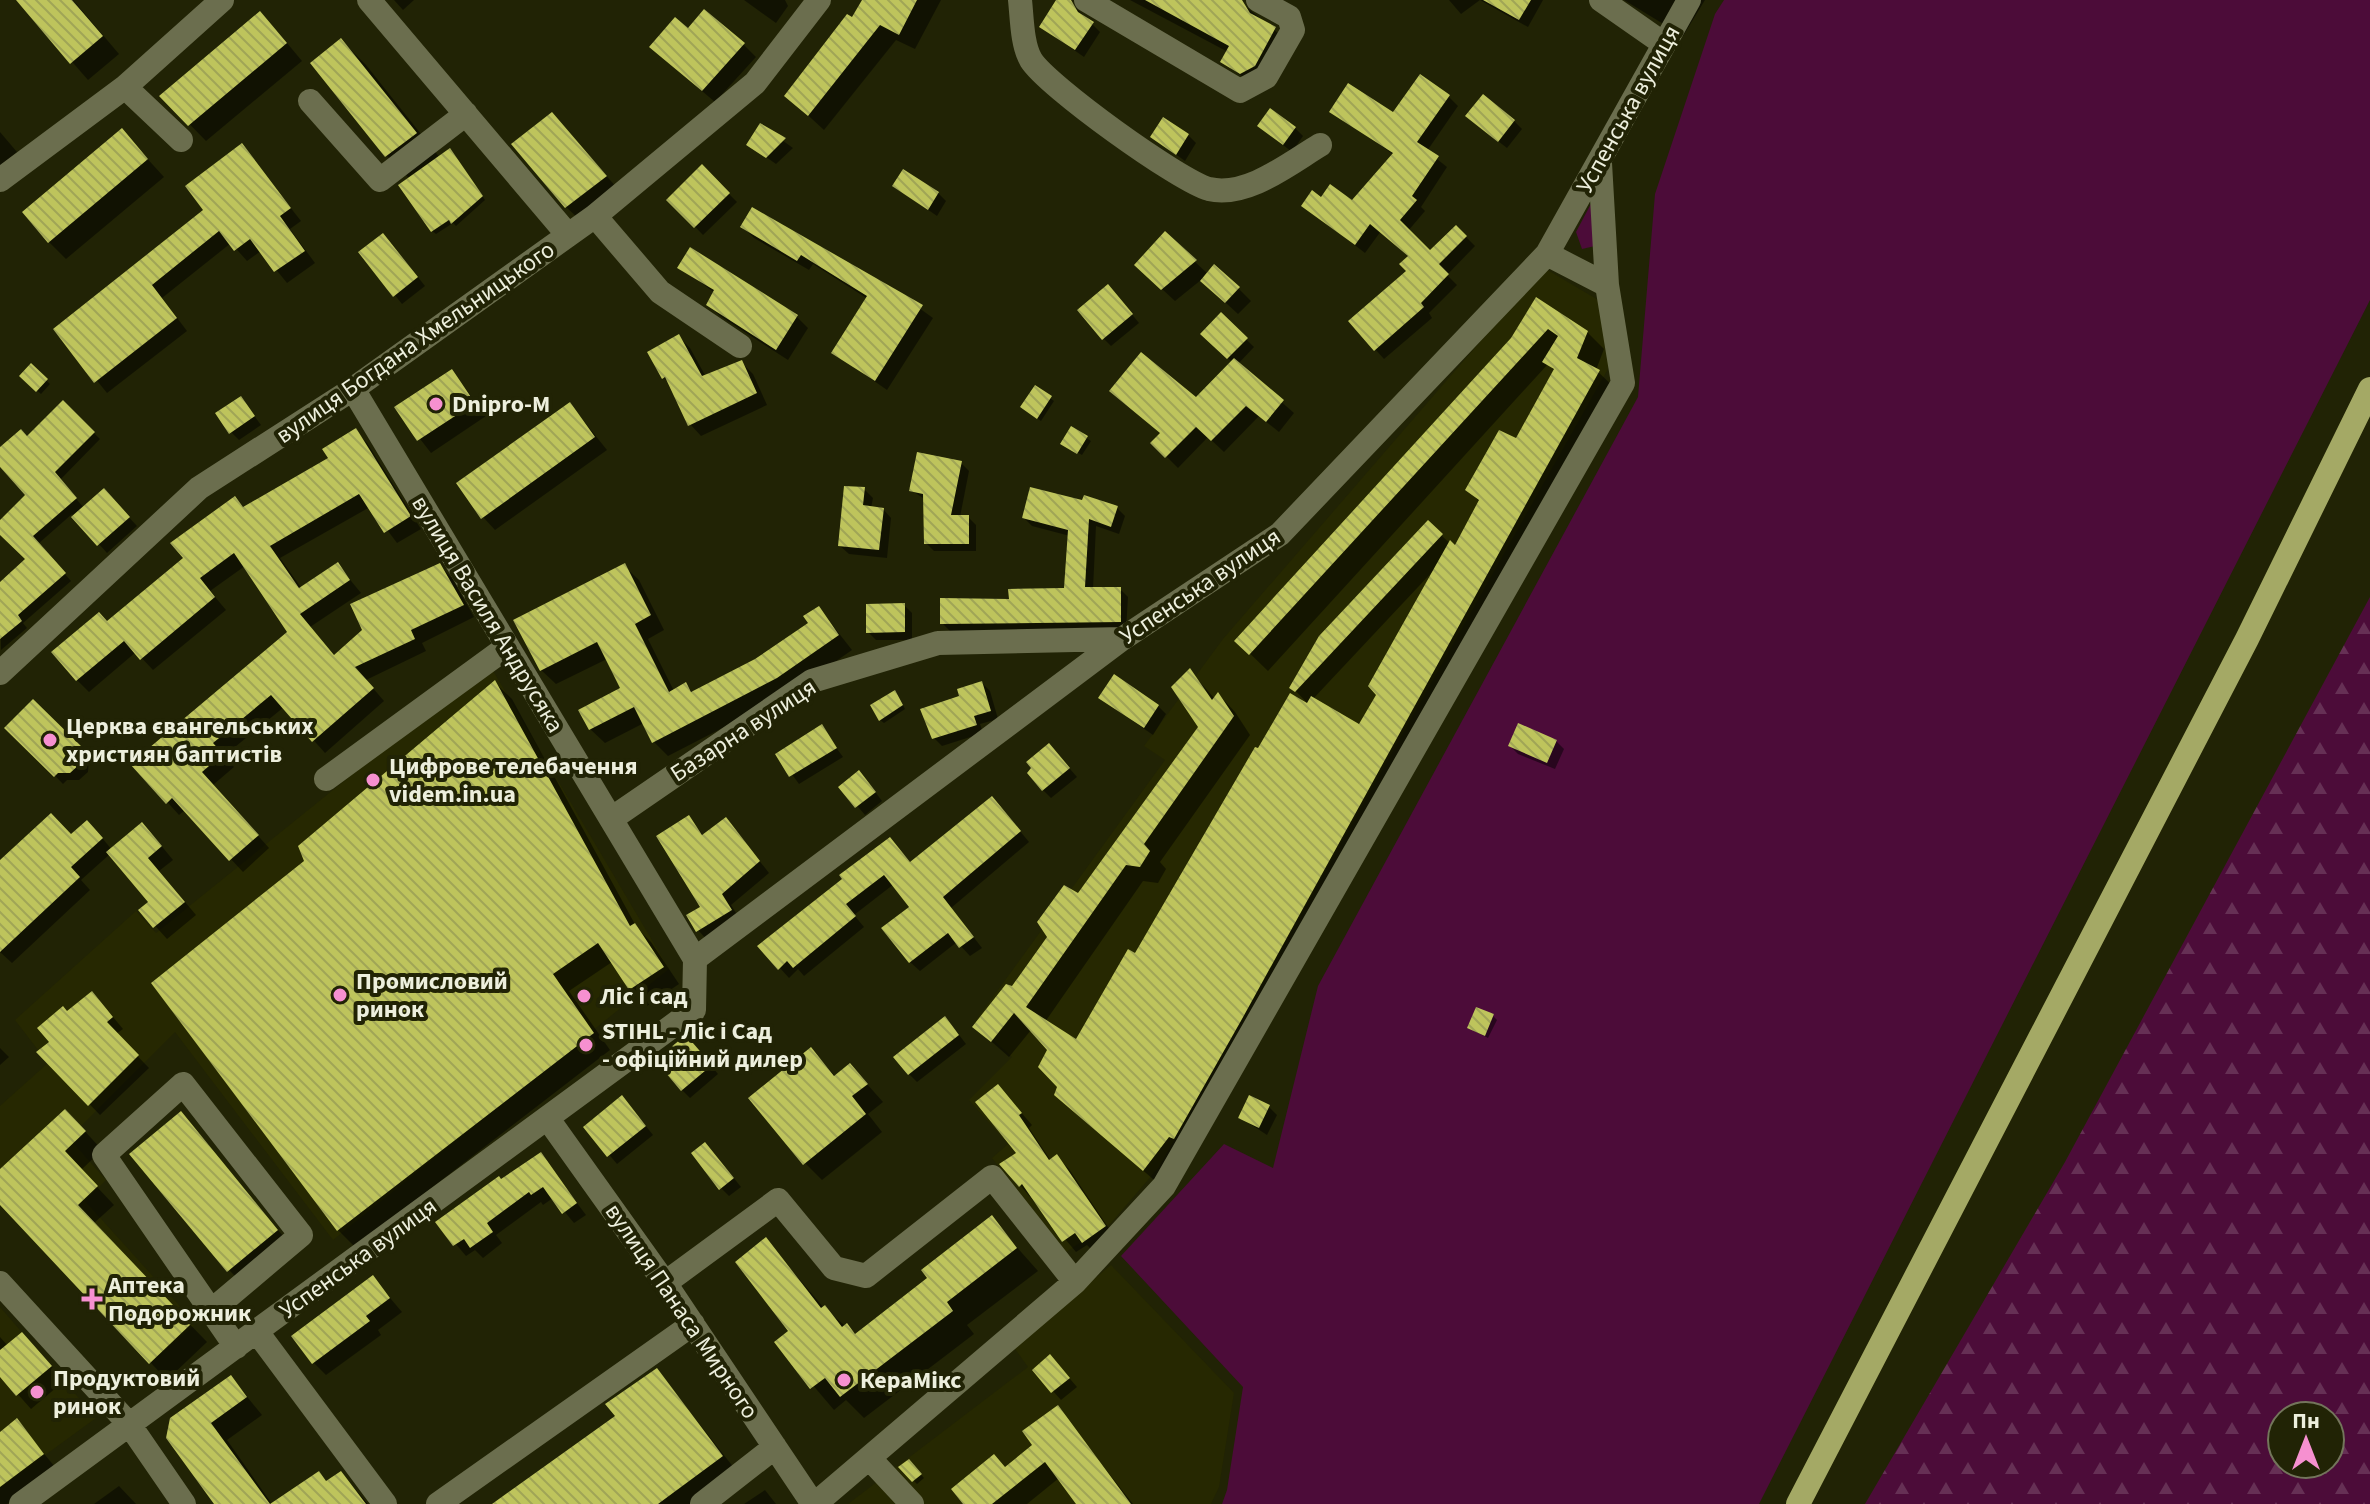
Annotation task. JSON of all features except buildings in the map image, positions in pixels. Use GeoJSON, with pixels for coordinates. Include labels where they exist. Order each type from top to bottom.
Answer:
{"type":"FeatureCollection","features":[{"type":"Feature","properties":{"kind":"highway"},"geometry":{"type":"LineString","coordinates":[[1798,1504],[2247,639],[2370,389]]}},
{"type":"Feature","properties":{"kind":"street"},"geometry":{"type":"LineString","coordinates":[[0,180],[125,87],[222,0]]}},
{"type":"Feature","properties":{"kind":"street"},"geometry":{"type":"LineString","coordinates":[[369,0],[568,235]]}},
{"type":"Feature","properties":{"kind":"street","name":"вулиця Богдана Хмельницького"},"geometry":{"type":"LineString","coordinates":[[0,673],[199,488],[353,389],[595,216],[755,83],[819,0]]}},
{"type":"Feature","properties":{"kind":"street"},"geometry":{"type":"LineString","coordinates":[[1020,0],[1029,57],[1048,81],[1182,176],[1209,189],[1235,188],[1263,179],[1320,145]]}},
{"type":"Feature","properties":{"kind":"street"},"geometry":{"type":"LineString","coordinates":[[1086,0],[1240,91],[1266,77],[1293,30],[1289,17],[1258,0]]}},
{"type":"Feature","properties":{"kind":"street"},"geometry":{"type":"LineString","coordinates":[[1601,0],[1664,44]]}},
{"type":"Feature","properties":{"kind":"street","name":"Успенська вулиця"},"geometry":{"type":"LineString","coordinates":[[21,1504],[694,1010],[695,959],[1122,639],[1280,534],[1547,254],[1689,0]]}},
{"type":"Feature","properties":{"kind":"street"},"geometry":{"type":"LineString","coordinates":[[125,87],[181,140]]}},
{"type":"Feature","properties":{"kind":"street"},"geometry":{"type":"LineString","coordinates":[[310,101],[380,180],[466,114]]}},
{"type":"Feature","properties":{"kind":"street"},"geometry":{"type":"LineString","coordinates":[[814,1504],[871,1460],[1075,1282],[1164,1186],[1623,383],[1607,285],[1600,163]]}},
{"type":"Feature","properties":{"kind":"street"},"geometry":{"type":"LineString","coordinates":[[595,216],[660,292],[740,346]]}},
{"type":"Feature","properties":{"kind":"street"},"geometry":{"type":"LineString","coordinates":[[1547,254],[1607,285]]}},
{"type":"Feature","properties":{"kind":"street","name":"вулиця Василя Андрусяка"},"geometry":{"type":"LineString","coordinates":[[353,389],[695,959]]}},
{"type":"Feature","properties":{"kind":"street","name":"Базарна вулиця"},"geometry":{"type":"LineString","coordinates":[[611,819],[812,681],[938,643],[1122,639]]}},
{"type":"Feature","properties":{"kind":"street"},"geometry":{"type":"LineString","coordinates":[[326,779],[507,647]]}},
{"type":"Feature","properties":{"kind":"street"},"geometry":{"type":"LineString","coordinates":[[211,1311],[301,1235],[183,1084],[104,1155],[211,1311],[236,1347]]}},
{"type":"Feature","properties":{"kind":"street","name":"вулиця Панаса Мирного"},"geometry":{"type":"LineString","coordinates":[[548,1119],[665,1283],[814,1504]]}},
{"type":"Feature","properties":{"kind":"street"},"geometry":{"type":"LineString","coordinates":[[665,1283],[778,1200],[834,1268],[866,1276],[992,1177],[1075,1282]]}},
{"type":"Feature","properties":{"kind":"street"},"geometry":{"type":"LineString","coordinates":[[0,1283],[129,1424],[184,1504]]}},
{"type":"Feature","properties":{"kind":"street"},"geometry":{"type":"LineString","coordinates":[[438,1504],[693,1324]]}},
{"type":"Feature","properties":{"kind":"street"},"geometry":{"type":"LineString","coordinates":[[257,1332],[385,1504]]}},
{"type":"Feature","properties":{"kind":"street"},"geometry":{"type":"LineString","coordinates":[[702,1504],[775,1447]]}},
{"type":"Feature","properties":{"kind":"street"},"geometry":{"type":"LineString","coordinates":[[871,1460],[912,1504]]}},
{"type":"Feature","properties":{"kind":"shaded area"},"geometry":{"type":"Polygon","coordinates":[[[1544,268],[1600,301],[1611,345],[1608,369],[1159,1167],[1111,1223],[1066,1252],[992,1158],[1008,1144],[969,1100],[1012,1057],[974,1023],[1165,760],[1144,746],[1223,639],[1544,268]]]}},
{"type":"Feature","properties":{"kind":"shaded area","name":"Промисловий ринок"},"geometry":{"type":"Polygon","coordinates":[[[489,664],[669,969],[333,1240],[175,1032],[69,1138],[106,1180],[85,1201],[196,1324],[151,1362],[0,1204],[0,1106],[48,1063],[15,1020],[136,911],[156,933],[489,664]]]}},
{"type":"Feature","properties":{"kind":"shaded area"},"geometry":{"type":"Polygon","coordinates":[[[1111,1265],[1234,1393],[1219,1487],[1211,1504],[848,1504],[1028,1367],[1013,1346],[1111,1265]]]}},
{"type":"Feature","properties":{"kind":"shaded area","name":"Продуктовий ринок"},"geometry":{"type":"Polygon","coordinates":[[[0,1307],[96,1418],[0,1488],[0,1307]]]}},
{"type":"Feature","properties":{"kind":"green space"},"geometry":{"type":"Polygon","coordinates":[[[1724,0],[2370,0],[2370,300],[1759,1504],[1222,1504],[1227,1490],[1243,1387],[1121,1256],[1224,1144],[1273,1168],[1318,986],[1638,397],[1655,194],[1715,14],[1724,0]]]}},
{"type":"Feature","properties":{"kind":"green space"},"geometry":{"type":"Polygon","coordinates":[[[1593,200],[1595,246],[1582,249],[1576,232],[1593,200]]]}},
{"type":"Feature","properties":{"kind":"green space"},"geometry":{"type":"Polygon","coordinates":[[[2370,597],[2370,1504],[1865,1504],[2065,1162],[2370,597]]]}},
{"type":"Feature","properties":{"kind":"place","name":"Dnipro-M"},"geometry":{"type":"Point","coordinates":[436,404]}},
{"type":"Feature","properties":{"kind":"place","name":"Церква євангельських християн баптистів"},"geometry":{"type":"Point","coordinates":[50,740]}},
{"type":"Feature","properties":{"kind":"place","name":"Цифрове телебачення videm.in.ua"},"geometry":{"type":"Point","coordinates":[373,780]}},
{"type":"Feature","properties":{"kind":"place","name":"Промисловий ринок"},"geometry":{"type":"Point","coordinates":[340,995]}},
{"type":"Feature","properties":{"kind":"place","name":"Ліс і сад"},"geometry":{"type":"Point","coordinates":[584,996]}},
{"type":"Feature","properties":{"kind":"place","name":"STIHL - Ліс і Сад - офіційний дилер"},"geometry":{"type":"Point","coordinates":[586,1045]}},
{"type":"Feature","properties":{"kind":"place","name":"Аптека Подорожник"},"geometry":{"type":"Point","coordinates":[92,1299]}},
{"type":"Feature","properties":{"kind":"place","name":"КераМікс"},"geometry":{"type":"Point","coordinates":[844,1380]}},
{"type":"Feature","properties":{"kind":"place","name":"Продуктовий ринок"},"geometry":{"type":"Point","coordinates":[37,1392]}}]}
